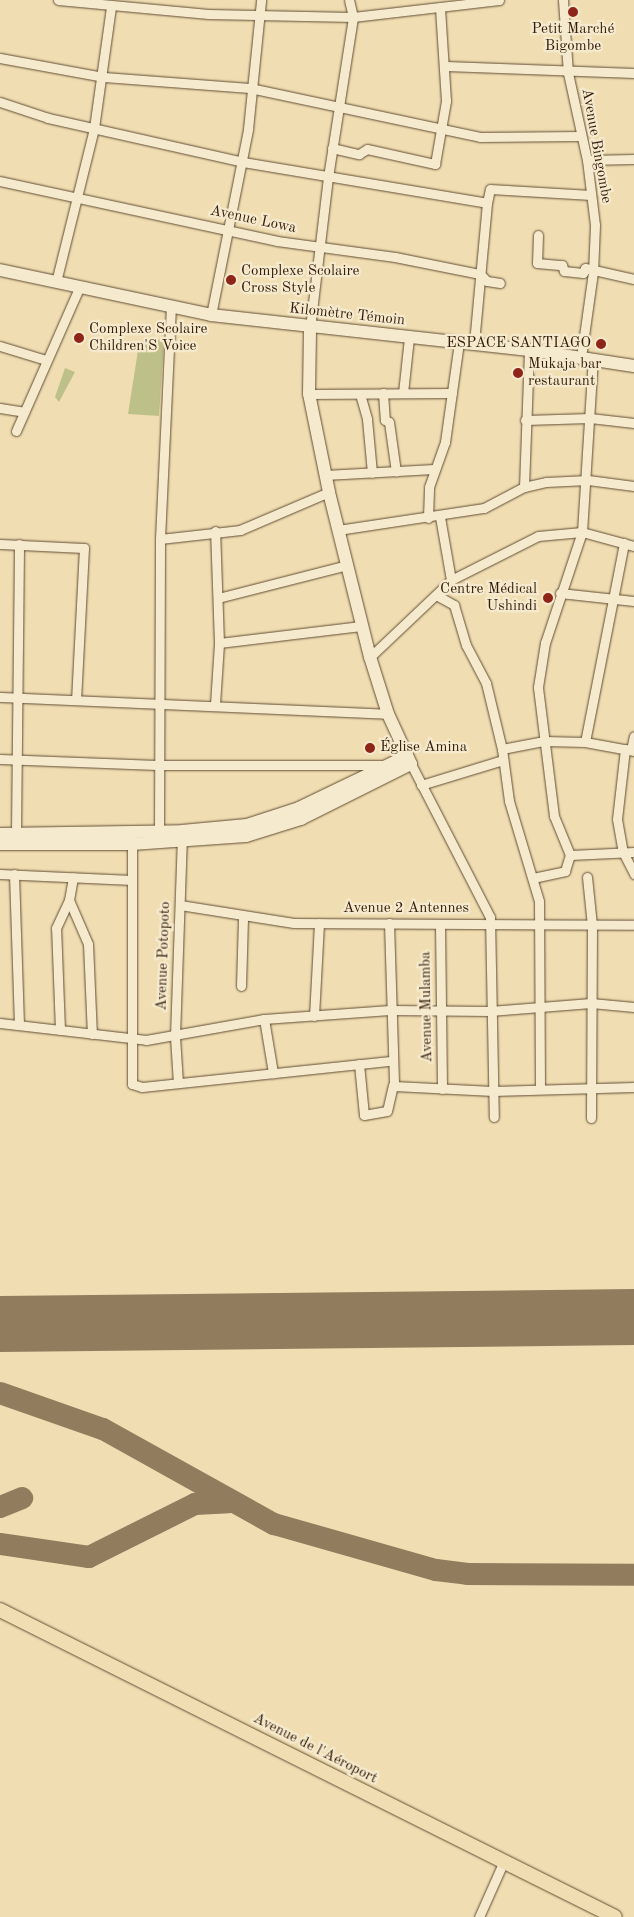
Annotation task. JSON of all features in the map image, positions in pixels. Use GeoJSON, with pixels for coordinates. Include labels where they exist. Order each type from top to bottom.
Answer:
{"type":"FeatureCollection","features":[{"type":"Feature","properties":{"kind":"highway","name":"Avenue de l'Aéroport"},"geometry":{"type":"LineString","coordinates":[[0,1610],[503,1863],[615,1917]]}},
{"type":"Feature","properties":{"kind":"main road","name":"Kilomètre Témoin"},"geometry":{"type":"LineString","coordinates":[[0,270],[80,286],[171,309],[210,315],[310,328],[529,350],[634,366]]}},
{"type":"Feature","properties":{"kind":"main road"},"geometry":{"type":"LineString","coordinates":[[310,328],[309,394],[329,492],[370,657],[388,714],[409,760]]}},
{"type":"Feature","properties":{"kind":"main road"},"geometry":{"type":"LineString","coordinates":[[279,822],[389,765],[409,760]]}},
{"type":"Feature","properties":{"kind":"main road"},"geometry":{"type":"LineString","coordinates":[[0,844],[182,836],[247,825],[279,822],[409,760]]}},
{"type":"Feature","properties":{"kind":"main road"},"geometry":{"type":"LineString","coordinates":[[0,834],[132,838],[159,832],[182,836]]}},
{"type":"Feature","properties":{"kind":"street"},"geometry":{"type":"LineString","coordinates":[[58,0],[111,7],[259,15],[353,17],[499,0]]}},
{"type":"Feature","properties":{"kind":"street"},"geometry":{"type":"LineString","coordinates":[[210,315],[243,162],[260,0]]}},
{"type":"Feature","properties":{"kind":"street"},"geometry":{"type":"LineString","coordinates":[[310,328],[332,148],[353,17],[349,0]]}},
{"type":"Feature","properties":{"kind":"street","name":"Avenue Bingombe"},"geometry":{"type":"LineString","coordinates":[[562,0],[568,73],[587,160],[591,194],[594,272],[587,358],[590,418],[588,480],[582,532],[545,643],[538,687],[554,816],[570,855]]}},
{"type":"Feature","properties":{"kind":"street"},"geometry":{"type":"LineString","coordinates":[[56,282],[94,128],[104,77],[111,7]]}},
{"type":"Feature","properties":{"kind":"street"},"geometry":{"type":"LineString","coordinates":[[332,148],[359,154],[367,149],[435,164],[446,104],[446,66],[440,7]]}},
{"type":"Feature","properties":{"kind":"street"},"geometry":{"type":"LineString","coordinates":[[0,58],[104,77],[250,88],[338,105],[440,131],[482,137],[581,136]]}},
{"type":"Feature","properties":{"kind":"street"},"geometry":{"type":"LineString","coordinates":[[446,66],[568,73],[634,73]]}},
{"type":"Feature","properties":{"kind":"street"},"geometry":{"type":"LineString","coordinates":[[0,102],[94,128],[243,162],[487,203]]}},
{"type":"Feature","properties":{"kind":"street"},"geometry":{"type":"LineString","coordinates":[[587,160],[634,159]]}},
{"type":"Feature","properties":{"kind":"street","name":"Avenue Lowa"},"geometry":{"type":"LineString","coordinates":[[0,182],[76,195],[229,230],[480,274],[487,281],[500,283]]}},
{"type":"Feature","properties":{"kind":"street"},"geometry":{"type":"LineString","coordinates":[[474,344],[487,203],[490,189],[591,194]]}},
{"type":"Feature","properties":{"kind":"street"},"geometry":{"type":"LineString","coordinates":[[538,235],[537,263],[562,265],[564,271],[583,273],[585,268],[594,272],[634,279]]}},
{"type":"Feature","properties":{"kind":"street"},"geometry":{"type":"LineString","coordinates":[[16,430],[80,286]]}},
{"type":"Feature","properties":{"kind":"street"},"geometry":{"type":"LineString","coordinates":[[159,832],[157,765],[160,539],[171,309]]}},
{"type":"Feature","properties":{"kind":"street"},"geometry":{"type":"LineString","coordinates":[[403,393],[409,338]]}},
{"type":"Feature","properties":{"kind":"street"},"geometry":{"type":"LineString","coordinates":[[428,518],[434,470],[445,442],[459,342]]}},
{"type":"Feature","properties":{"kind":"street"},"geometry":{"type":"LineString","coordinates":[[0,346],[46,360]]}},
{"type":"Feature","properties":{"kind":"street"},"geometry":{"type":"LineString","coordinates":[[524,487],[529,350]]}},
{"type":"Feature","properties":{"kind":"street"},"geometry":{"type":"LineString","coordinates":[[383,393],[385,420],[389,422],[396,472]]}},
{"type":"Feature","properties":{"kind":"street"},"geometry":{"type":"LineString","coordinates":[[309,394],[452,393]]}},
{"type":"Feature","properties":{"kind":"street"},"geometry":{"type":"LineString","coordinates":[[360,394],[368,419],[372,473]]}},
{"type":"Feature","properties":{"kind":"street"},"geometry":{"type":"LineString","coordinates":[[0,408],[24,412]]}},
{"type":"Feature","properties":{"kind":"street"},"geometry":{"type":"LineString","coordinates":[[525,420],[590,418],[634,423]]}},
{"type":"Feature","properties":{"kind":"street"},"geometry":{"type":"LineString","coordinates":[[326,475],[434,470]]}},
{"type":"Feature","properties":{"kind":"street"},"geometry":{"type":"LineString","coordinates":[[338,530],[440,517],[496,504],[524,487],[563,480],[588,480],[634,486]]}},
{"type":"Feature","properties":{"kind":"street"},"geometry":{"type":"LineString","coordinates":[[160,539],[257,525],[329,492]]}},
{"type":"Feature","properties":{"kind":"street"},"geometry":{"type":"LineString","coordinates":[[440,517],[451,580]]}},
{"type":"Feature","properties":{"kind":"street"},"geometry":{"type":"LineString","coordinates":[[215,531],[219,643],[215,704]]}},
{"type":"Feature","properties":{"kind":"street"},"geometry":{"type":"LineString","coordinates":[[370,657],[451,580],[538,536],[582,532],[634,546]]}},
{"type":"Feature","properties":{"kind":"street"},"geometry":{"type":"LineString","coordinates":[[585,742],[610,599],[624,543]]}},
{"type":"Feature","properties":{"kind":"street"},"geometry":{"type":"LineString","coordinates":[[0,544],[84,548],[76,699]]}},
{"type":"Feature","properties":{"kind":"street"},"geometry":{"type":"LineString","coordinates":[[16,834],[15,760],[18,698],[19,544]]}},
{"type":"Feature","properties":{"kind":"street"},"geometry":{"type":"LineString","coordinates":[[218,598],[347,566]]}},
{"type":"Feature","properties":{"kind":"street"},"geometry":{"type":"LineString","coordinates":[[560,594],[634,601]]}},
{"type":"Feature","properties":{"kind":"street"},"geometry":{"type":"LineString","coordinates":[[436,595],[455,608],[466,645],[486,683],[502,749],[509,801],[533,878],[540,923],[540,1090]]}},
{"type":"Feature","properties":{"kind":"street"},"geometry":{"type":"LineString","coordinates":[[219,643],[362,626]]}},
{"type":"Feature","properties":{"kind":"street"},"geometry":{"type":"LineString","coordinates":[[0,697],[215,704],[388,714]]}},
{"type":"Feature","properties":{"kind":"street"},"geometry":{"type":"LineString","coordinates":[[634,736],[617,818],[623,852],[634,874]]}},
{"type":"Feature","properties":{"kind":"street"},"geometry":{"type":"LineString","coordinates":[[502,749],[544,742],[585,742],[630,750]]}},
{"type":"Feature","properties":{"kind":"street"},"geometry":{"type":"LineString","coordinates":[[0,759],[157,765],[389,765]]}},
{"type":"Feature","properties":{"kind":"street"},"geometry":{"type":"LineString","coordinates":[[409,760],[420,785],[484,901],[491,923],[490,1011],[494,1117]]}},
{"type":"Feature","properties":{"kind":"street"},"geometry":{"type":"LineString","coordinates":[[420,785],[502,760]]}},
{"type":"Feature","properties":{"kind":"street","name":"Avenue Potopoto"},"geometry":{"type":"LineString","coordinates":[[178,1083],[175,1036],[182,836]]}},
{"type":"Feature","properties":{"kind":"street"},"geometry":{"type":"LineString","coordinates":[[132,838],[134,1040],[132,1084],[178,1083],[392,1061]]}},
{"type":"Feature","properties":{"kind":"street"},"geometry":{"type":"LineString","coordinates":[[533,878],[565,871],[570,855],[634,852]]}},
{"type":"Feature","properties":{"kind":"street"},"geometry":{"type":"LineString","coordinates":[[0,874],[132,880]]}},
{"type":"Feature","properties":{"kind":"street"},"geometry":{"type":"LineString","coordinates":[[14,874],[19,1025]]}},
{"type":"Feature","properties":{"kind":"street"},"geometry":{"type":"LineString","coordinates":[[60,1030],[56,928],[69,900],[73,877]]}},
{"type":"Feature","properties":{"kind":"street"},"geometry":{"type":"LineString","coordinates":[[587,877],[592,925],[591,1118]]}},
{"type":"Feature","properties":{"kind":"street"},"geometry":{"type":"LineString","coordinates":[[69,900],[88,944],[92,1034]]}},
{"type":"Feature","properties":{"kind":"street","name":"Avenue 2 Antennes"},"geometry":{"type":"LineString","coordinates":[[180,906],[243,917],[320,923],[634,925]]}},
{"type":"Feature","properties":{"kind":"street"},"geometry":{"type":"LineString","coordinates":[[241,986],[243,917]]}},
{"type":"Feature","properties":{"kind":"street"},"geometry":{"type":"LineString","coordinates":[[314,1016],[320,923]]}},
{"type":"Feature","properties":{"kind":"street"},"geometry":{"type":"LineString","coordinates":[[359,1064],[364,1115],[387,1111],[393,1085],[389,923]]}},
{"type":"Feature","properties":{"kind":"street","name":"Avenue Mulamba"},"geometry":{"type":"LineString","coordinates":[[440,924],[442,1089]]}},
{"type":"Feature","properties":{"kind":"street"},"geometry":{"type":"LineString","coordinates":[[0,1024],[134,1040],[175,1036],[264,1019],[390,1010],[490,1011],[592,1003],[634,1007]]}},
{"type":"Feature","properties":{"kind":"street"},"geometry":{"type":"LineString","coordinates":[[264,1019],[273,1073]]}},
{"type":"Feature","properties":{"kind":"street"},"geometry":{"type":"LineString","coordinates":[[393,1085],[493,1091],[634,1087]]}},
{"type":"Feature","properties":{"kind":"street"},"geometry":{"type":"LineString","coordinates":[[479,1917],[503,1863]]}},
{"type":"Feature","properties":{"kind":"green space"},"geometry":{"type":"Polygon","coordinates":[[[146,339],[164,340],[159,416],[128,414],[139,344],[146,339]]]}},
{"type":"Feature","properties":{"kind":"green space"},"geometry":{"type":"Polygon","coordinates":[[[65,368],[75,372],[59,402],[55,397],[65,368]]]}},
{"type":"Feature","properties":{"kind":"taxiway"},"geometry":{"type":"LineString","coordinates":[[0,1393],[103,1429],[274,1524],[436,1570],[468,1574],[634,1575]]}},
{"type":"Feature","properties":{"kind":"taxiway"},"geometry":{"type":"LineString","coordinates":[[0,1507],[22,1498]]}},
{"type":"Feature","properties":{"kind":"taxiway"},"geometry":{"type":"LineString","coordinates":[[0,1544],[89,1557],[195,1504],[229,1502]]}},
{"type":"Feature","properties":{"kind":"runway"},"geometry":{"type":"LineString","coordinates":[[0,1324],[634,1317]]}},
{"type":"Feature","properties":{"kind":"place","name":"Petit Marché Bigombe"},"geometry":{"type":"Point","coordinates":[573,12]}},
{"type":"Feature","properties":{"kind":"place","name":"Complexe Scolaire Cross Style"},"geometry":{"type":"Point","coordinates":[231,280]}},
{"type":"Feature","properties":{"kind":"place","name":"Complexe Scolaire Children'S Voice"},"geometry":{"type":"Point","coordinates":[79,338]}},
{"type":"Feature","properties":{"kind":"place","name":"ESPACE SANTIAGO"},"geometry":{"type":"Point","coordinates":[601,344]}},
{"type":"Feature","properties":{"kind":"place","name":"Mukaja bar restaurant"},"geometry":{"type":"Point","coordinates":[518,373]}},
{"type":"Feature","properties":{"kind":"place","name":"Centre Médical Ushindi"},"geometry":{"type":"Point","coordinates":[548,598]}},
{"type":"Feature","properties":{"kind":"place","name":"Église Amina"},"geometry":{"type":"Point","coordinates":[370,748]}}]}
